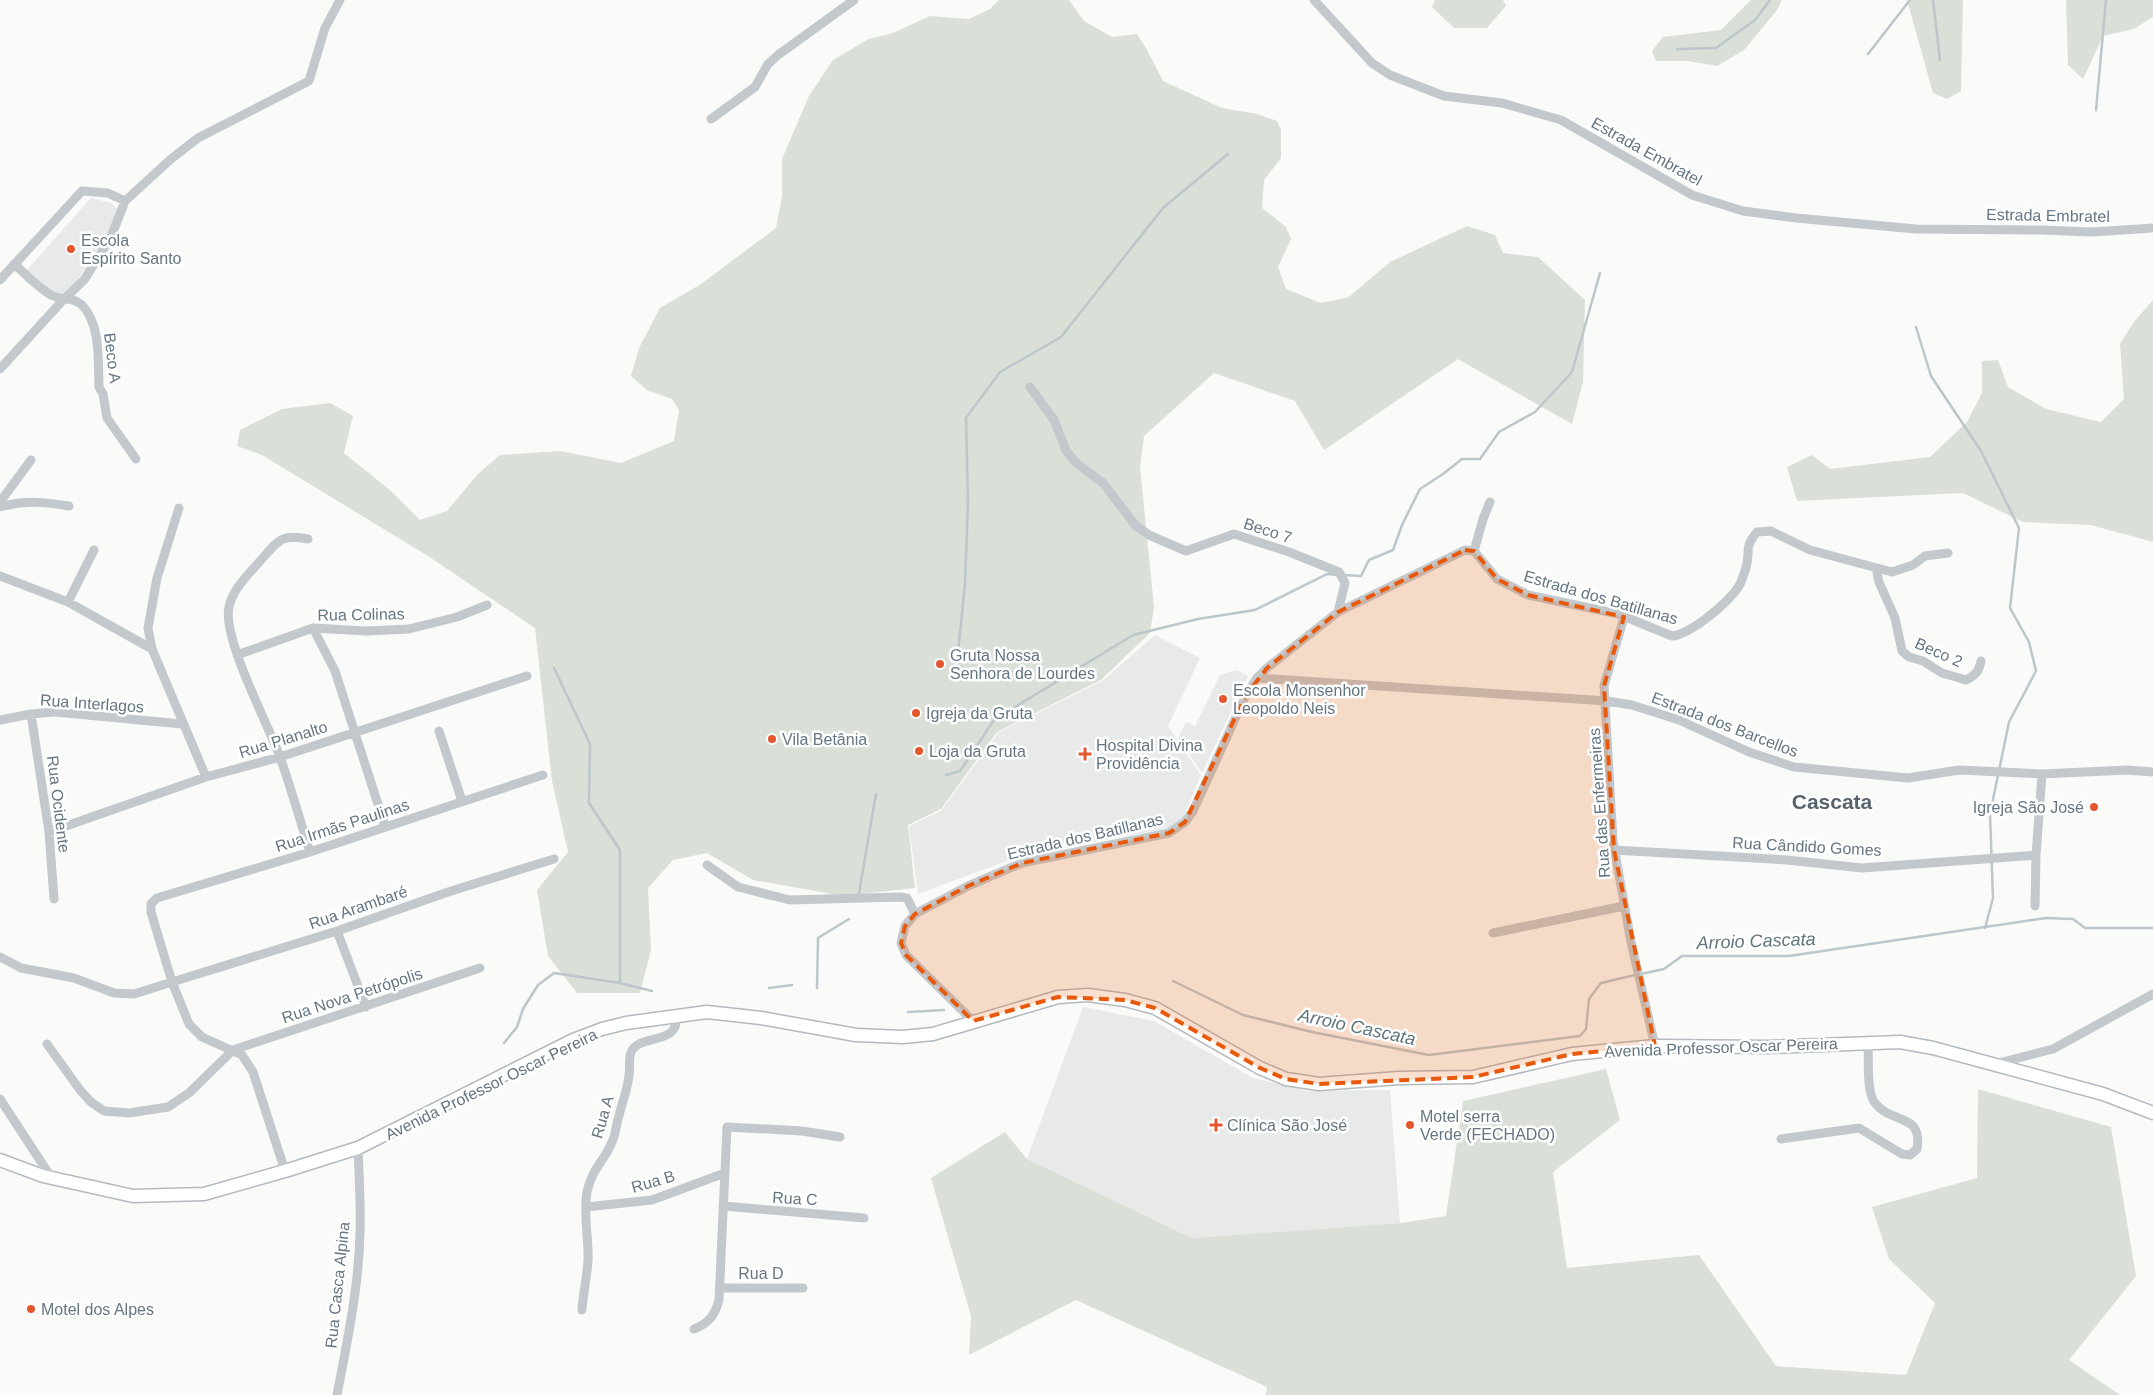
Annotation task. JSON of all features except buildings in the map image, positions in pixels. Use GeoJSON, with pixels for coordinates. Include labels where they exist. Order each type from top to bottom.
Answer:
{"type":"FeatureCollection","features":[{"type":"Feature","properties":{"kind":"main road","name":"Avenida Professor Oscar Pereira"},"geometry":{"type":"LineString","coordinates":[[0,1160],[32,1173],[133,1196],[204,1194],[286,1172],[358,1148],[582,1037],[626,1023],[707,1012],[761,1018],[856,1035],[903,1038],[933,1034],[1058,997],[1088,995],[1125,1000],[1155,1008],[1225,1049],[1286,1079],[1319,1084],[1399,1078],[1473,1078],[1572,1054],[1655,1046],[1768,1047],[1900,1042],[1933,1048],[2104,1094],[2153,1113]]}},
{"type":"Feature","properties":{"kind":"street"},"geometry":{"type":"LineString","coordinates":[[0,369],[64,299],[84,280],[111,237],[125,201],[171,159],[198,138],[309,81],[325,28],[340,0]]}},
{"type":"Feature","properties":{"kind":"street"},"geometry":{"type":"LineString","coordinates":[[711,119],[756,87],[768,64],[854,0]]}},
{"type":"Feature","properties":{"kind":"street","name":"Estrada Embratel"},"geometry":{"type":"LineString","coordinates":[[1314,0],[1372,63],[1390,75],[1444,96],[1502,103],[1561,120],[1692,195],[1743,211],[1796,218],[1916,228],[2092,232],[2153,228]]}},
{"type":"Feature","properties":{"kind":"street"},"geometry":{"type":"LineString","coordinates":[[0,280],[82,191],[108,193],[125,201]]}},
{"type":"Feature","properties":{"kind":"street","name":"Beco A"},"geometry":{"type":"LineString","coordinates":[[14,264],[51,295],[76,301],[82,305],[94,326],[99,387],[103,394],[107,418],[136,459]]}},
{"type":"Feature","properties":{"kind":"street","name":"Beco 7"},"geometry":{"type":"LineString","coordinates":[[1030,387],[1054,420],[1066,450],[1075,462],[1103,483],[1136,526],[1149,535],[1186,551],[1234,534],[1280,549],[1339,572],[1345,583],[1338,612]]}},
{"type":"Feature","properties":{"kind":"street"},"geometry":{"type":"LineString","coordinates":[[0,502],[31,460]]}},
{"type":"Feature","properties":{"kind":"street"},"geometry":{"type":"LineString","coordinates":[[0,507],[17,502],[42,501],[70,506]]}},
{"type":"Feature","properties":{"kind":"street"},"geometry":{"type":"LineString","coordinates":[[1474,551],[1490,502]]}},
{"type":"Feature","properties":{"kind":"street"},"geometry":{"type":"LineString","coordinates":[[179,508],[157,578],[148,628],[152,648],[182,724],[206,777]]}},
{"type":"Feature","properties":{"kind":"street","name":"Estrada dos Batillanas"},"geometry":{"type":"LineString","coordinates":[[915,914],[968,886],[1022,863],[1169,833],[1185,822],[1192,811],[1246,695],[1257,678],[1338,612],[1465,550],[1474,551],[1497,579],[1528,595],[1593,608],[1624,617],[1672,636],[1680,635],[1696,625],[1730,596],[1739,585],[1747,566],[1748,543],[1757,532],[1771,531],[1810,550],[1892,572],[1913,565],[1925,556],[1948,553]]}},
{"type":"Feature","properties":{"kind":"street"},"geometry":{"type":"LineString","coordinates":[[308,539],[292,536],[278,542],[238,586],[228,608],[237,655],[280,757],[310,852]]}},
{"type":"Feature","properties":{"kind":"street"},"geometry":{"type":"LineString","coordinates":[[68,602],[94,550]]}},
{"type":"Feature","properties":{"kind":"street","name":"Beco 2"},"geometry":{"type":"LineString","coordinates":[[1876,568],[1879,582],[1896,618],[1902,652],[1909,657],[1923,661],[1942,673],[1966,680],[1973,677],[1979,671],[1981,661]]}},
{"type":"Feature","properties":{"kind":"street"},"geometry":{"type":"LineString","coordinates":[[0,576],[68,602],[152,648]]}},
{"type":"Feature","properties":{"kind":"street","name":"Rua Colinas"},"geometry":{"type":"LineString","coordinates":[[237,655],[313,628],[366,631],[409,629],[457,617],[487,605]]}},
{"type":"Feature","properties":{"kind":"street","name":"Rua das Enfermeiras"},"geometry":{"type":"LineString","coordinates":[[1624,617],[1604,686],[1607,701],[1614,850],[1624,906],[1655,1046]]}},
{"type":"Feature","properties":{"kind":"street"},"geometry":{"type":"LineString","coordinates":[[313,628],[335,670],[385,826]]}},
{"type":"Feature","properties":{"kind":"street","name":"Rua Planalto"},"geometry":{"type":"LineString","coordinates":[[49,832],[206,777],[280,757],[527,676]]}},
{"type":"Feature","properties":{"kind":"street","name":"Estrada dos Barcellos"},"geometry":{"type":"LineString","coordinates":[[1257,678],[1607,701],[1632,705],[1679,720],[1750,752],[1794,768],[1908,778],[1959,770],[2042,774],[2127,770],[2153,772]]}},
{"type":"Feature","properties":{"kind":"street","name":"Rua Interlagos"},"geometry":{"type":"LineString","coordinates":[[0,720],[55,712],[182,724]]}},
{"type":"Feature","properties":{"kind":"street","name":"Rua Ocidente"},"geometry":{"type":"LineString","coordinates":[[31,714],[49,832],[54,899]]}},
{"type":"Feature","properties":{"kind":"street"},"geometry":{"type":"LineString","coordinates":[[439,731],[462,801]]}},
{"type":"Feature","properties":{"kind":"street"},"geometry":{"type":"LineString","coordinates":[[2036,906],[2036,855],[2042,774]]}},
{"type":"Feature","properties":{"kind":"street","name":"Rua Irmãs Paulinas"},"geometry":{"type":"LineString","coordinates":[[172,982],[151,912],[151,904],[157,898],[310,852],[543,776]]}},
{"type":"Feature","properties":{"kind":"street","name":"Rua Cândido Gomes"},"geometry":{"type":"LineString","coordinates":[[1614,850],[1787,860],[1862,868],[2036,855]]}},
{"type":"Feature","properties":{"kind":"street","name":"Rua Arambaré"},"geometry":{"type":"LineString","coordinates":[[0,957],[21,968],[74,978],[114,993],[134,994],[337,931],[448,892],[554,859]]}},
{"type":"Feature","properties":{"kind":"street"},"geometry":{"type":"LineString","coordinates":[[706,865],[738,886],[790,900],[907,898],[915,914],[905,926],[902,943],[906,955],[973,1021]]}},
{"type":"Feature","properties":{"kind":"street"},"geometry":{"type":"LineString","coordinates":[[1493,932],[1624,906]]}},
{"type":"Feature","properties":{"kind":"street"},"geometry":{"type":"LineString","coordinates":[[337,931],[366,1007]]}},
{"type":"Feature","properties":{"kind":"street","name":"Rua Nova Petrópolis"},"geometry":{"type":"LineString","coordinates":[[233,1050],[480,968]]}},
{"type":"Feature","properties":{"kind":"street"},"geometry":{"type":"LineString","coordinates":[[172,982],[189,1024],[202,1036],[233,1050],[247,1060],[253,1072],[286,1172]]}},
{"type":"Feature","properties":{"kind":"street"},"geometry":{"type":"LineString","coordinates":[[1993,1065],[2053,1049],[2153,994]]}},
{"type":"Feature","properties":{"kind":"street","name":"Rua A"},"geometry":{"type":"LineString","coordinates":[[582,1310],[588,1262],[587,1193],[592,1172],[605,1156],[613,1140],[630,1075],[630,1055],[633,1049],[648,1040],[665,1036],[675,1029],[677,1025],[676,1016]]}},
{"type":"Feature","properties":{"kind":"street"},"geometry":{"type":"LineString","coordinates":[[1781,1139],[1859,1128],[1902,1154],[1910,1155],[1917,1149],[1919,1136],[1916,1129],[1909,1122],[1881,1108],[1875,1103],[1870,1093],[1868,1042]]}},
{"type":"Feature","properties":{"kind":"street"},"geometry":{"type":"LineString","coordinates":[[46,1044],[91,1102],[104,1111],[129,1113],[168,1107],[189,1093],[233,1050]]}},
{"type":"Feature","properties":{"kind":"street"},"geometry":{"type":"LineString","coordinates":[[0,1099],[51,1178]]}},
{"type":"Feature","properties":{"kind":"street"},"geometry":{"type":"LineString","coordinates":[[694,1329],[706,1324],[716,1311],[720,1288],[727,1127],[802,1132],[840,1137]]}},
{"type":"Feature","properties":{"kind":"street","name":"Rua Casca Alpina"},"geometry":{"type":"LineString","coordinates":[[337,1395],[350,1324],[358,1265],[360,1234],[358,1148]]}},
{"type":"Feature","properties":{"kind":"street","name":"Rua B"},"geometry":{"type":"LineString","coordinates":[[586,1207],[652,1200],[725,1173]]}},
{"type":"Feature","properties":{"kind":"street","name":"Rua C"},"geometry":{"type":"LineString","coordinates":[[723,1206],[864,1218]]}},
{"type":"Feature","properties":{"kind":"street","name":"Rua D"},"geometry":{"type":"LineString","coordinates":[[720,1288],[803,1288]]}},
{"type":"Feature","properties":{"kind":"highlighted area"},"geometry":{"type":"Polygon","coordinates":[[[1465,550],[1474,551],[1497,579],[1528,595],[1624,617],[1604,686],[1614,850],[1655,1046],[1572,1054],[1473,1077],[1319,1084],[1286,1079],[1260,1068],[1155,1008],[1125,1000],[1058,997],[973,1021],[906,955],[901,943],[905,926],[915,914],[968,886],[1022,863],[1169,833],[1185,822],[1246,695],[1267,668],[1338,612],[1465,550]]]}},
{"type":"Feature","properties":{"kind":"shaded area"},"geometry":{"type":"Polygon","coordinates":[[[999,0],[1069,0],[1084,21],[1112,37],[1137,34],[1163,81],[1222,108],[1257,114],[1277,121],[1281,130],[1281,158],[1264,180],[1262,208],[1286,227],[1291,239],[1278,267],[1286,289],[1321,303],[1349,297],[1390,262],[1467,226],[1495,235],[1503,253],[1538,257],[1585,300],[1583,382],[1572,424],[1458,359],[1324,450],[1295,401],[1214,373],[1144,436],[1140,467],[1154,607],[1150,633],[1101,680],[997,732],[941,809],[908,825],[915,888],[844,896],[753,880],[707,853],[673,860],[648,888],[651,950],[640,993],[577,993],[548,956],[537,890],[568,852],[552,781],[535,628],[428,556],[262,455],[237,446],[240,430],[282,409],[330,403],[353,416],[344,453],[391,491],[420,520],[447,511],[478,474],[500,455],[560,451],[621,463],[674,441],[679,410],[672,399],[647,390],[631,376],[639,348],[660,308],[701,284],[776,228],[782,196],[782,159],[809,96],[833,60],[869,39],[893,33],[930,16],[969,19],[990,9],[999,0]]]}},
{"type":"Feature","properties":{"kind":"shaded area"},"geometry":{"type":"Polygon","coordinates":[[[1435,0],[1503,0],[1506,6],[1487,28],[1454,28],[1432,7],[1435,0]]]}},
{"type":"Feature","properties":{"kind":"shaded area"},"geometry":{"type":"Polygon","coordinates":[[[1751,0],[1782,0],[1777,10],[1744,50],[1717,66],[1688,61],[1656,61],[1652,51],[1663,37],[1721,30],[1751,0]]]}},
{"type":"Feature","properties":{"kind":"shaded area"},"geometry":{"type":"Polygon","coordinates":[[[1907,0],[1963,0],[1961,91],[1947,99],[1933,93],[1907,0]]]}},
{"type":"Feature","properties":{"kind":"shaded area"},"geometry":{"type":"Polygon","coordinates":[[[2066,0],[2153,0],[2153,17],[2134,29],[2103,36],[2083,79],[2068,65],[2066,0]]]}},
{"type":"Feature","properties":{"kind":"shaded area","name":"Escola Espírito Santo"},"geometry":{"type":"Polygon","coordinates":[[[91,198],[112,203],[118,211],[111,228],[71,290],[59,297],[44,288],[26,271],[91,198]]]}},
{"type":"Feature","properties":{"kind":"shaded area"},"geometry":{"type":"Polygon","coordinates":[[[2153,300],[2153,542],[2091,525],[2023,522],[1963,493],[1797,501],[1787,467],[1812,455],[1830,469],[1930,457],[1967,422],[1982,393],[1982,361],[1998,360],[2008,387],[2046,409],[2101,422],[2124,399],[2120,344],[2133,323],[2153,300]]]}},
{"type":"Feature","properties":{"kind":"shaded area","name":"Hospital Divina Providência"},"geometry":{"type":"Polygon","coordinates":[[[1155,635],[1200,658],[1168,726],[1201,775],[1183,818],[1169,828],[1020,856],[918,894],[909,826],[941,811],[999,732],[1102,681],[1155,635]]]}},
{"type":"Feature","properties":{"kind":"shaded area","name":"Escola Monsenhor Leopoldo Neis"},"geometry":{"type":"Polygon","coordinates":[[[1237,670],[1248,676],[1202,773],[1178,738],[1186,722],[1195,726],[1220,675],[1237,670]]]}},
{"type":"Feature","properties":{"kind":"shaded area","name":"Clínica São José"},"geometry":{"type":"Polygon","coordinates":[[[1083,1007],[1154,1021],[1253,1078],[1307,1091],[1390,1090],[1400,1223],[1192,1238],[1027,1159],[1083,1007]]]}},
{"type":"Feature","properties":{"kind":"shaded area"},"geometry":{"type":"Polygon","coordinates":[[[1606,1069],[1620,1120],[1553,1172],[1567,1268],[1699,1255],[1776,1366],[1906,1375],[1935,1303],[1889,1259],[1872,1207],[1977,1178],[1978,1089],[2111,1127],[2136,1276],[2069,1360],[2120,1395],[1266,1395],[1267,1387],[1076,1300],[969,1355],[971,1316],[931,1178],[1005,1132],[1027,1159],[1192,1238],[1400,1223],[1446,1216],[1463,1101],[1606,1069]]]}},
{"type":"Feature","properties":{"kind":"waterway"},"geometry":{"type":"LineString","coordinates":[[1677,49],[1716,48],[1755,20],[1770,0]]}},
{"type":"Feature","properties":{"kind":"waterway"},"geometry":{"type":"LineString","coordinates":[[1868,54],[1910,0]]}},
{"type":"Feature","properties":{"kind":"waterway"},"geometry":{"type":"LineString","coordinates":[[1933,0],[1940,60]]}},
{"type":"Feature","properties":{"kind":"waterway"},"geometry":{"type":"LineString","coordinates":[[2096,110],[2106,0]]}},
{"type":"Feature","properties":{"kind":"waterway"},"geometry":{"type":"LineString","coordinates":[[957,662],[965,584],[968,502],[966,418],[1000,372],[1061,337],[1163,208],[1228,154]]}},
{"type":"Feature","properties":{"kind":"waterway"},"geometry":{"type":"LineString","coordinates":[[1344,575],[1361,576],[1369,560],[1393,550],[1402,525],[1420,489],[1462,459],[1480,459],[1499,432],[1535,412],[1572,372],[1600,273]]}},
{"type":"Feature","properties":{"kind":"waterway"},"geometry":{"type":"LineString","coordinates":[[1916,327],[1931,376],[1981,451],[2019,528],[2010,608],[2029,642],[2036,671],[2009,722],[1990,814],[1993,898],[1985,928]]}},
{"type":"Feature","properties":{"kind":"waterway"},"geometry":{"type":"LineString","coordinates":[[946,775],[960,771],[994,720],[1133,635],[1198,619],[1255,610],[1327,574],[1336,575]]}},
{"type":"Feature","properties":{"kind":"waterway"},"geometry":{"type":"LineString","coordinates":[[554,668],[590,744],[589,803],[620,850],[620,983]]}},
{"type":"Feature","properties":{"kind":"waterway"},"geometry":{"type":"LineString","coordinates":[[859,893],[876,794]]}},
{"type":"Feature","properties":{"kind":"waterway","name":"Arroio Cascata"},"geometry":{"type":"LineString","coordinates":[[1641,974],[1664,969],[1682,956],[1789,956],[2046,918],[2073,919],[2085,928],[2153,928]]}},
{"type":"Feature","properties":{"kind":"waterway"},"geometry":{"type":"LineString","coordinates":[[817,988],[818,938],[849,919]]}},
{"type":"Feature","properties":{"kind":"waterway","name":"Arroio Cascata"},"geometry":{"type":"LineString","coordinates":[[504,1043],[517,1027],[523,1009],[538,985],[554,973],[620,983],[652,991]]}},
{"type":"Feature","properties":{"kind":"waterway","name":"Arroio Cascata"},"geometry":{"type":"LineString","coordinates":[[1173,981],[1243,1015],[1312,1032],[1429,1055],[1580,1036],[1586,1029],[1589,999],[1601,983],[1635,975]]}},
{"type":"Feature","properties":{"kind":"waterway","name":"Arroio Cascata"},"geometry":{"type":"LineString","coordinates":[[769,988],[792,985]]}},
{"type":"Feature","properties":{"kind":"waterway","name":"Arroio Cascata"},"geometry":{"type":"LineString","coordinates":[[908,1012],[944,1010]]}},
{"type":"Feature","properties":{"kind":"place","name":"Escola Espírito Santo"},"geometry":{"type":"Point","coordinates":[71,249]}},
{"type":"Feature","properties":{"kind":"place","name":"Gruta Nossa Senhora de Lourdes"},"geometry":{"type":"Point","coordinates":[940,664]}},
{"type":"Feature","properties":{"kind":"place","name":"Escola Monsenhor Leopoldo Neis"},"geometry":{"type":"Point","coordinates":[1223,699]}},
{"type":"Feature","properties":{"kind":"place","name":"Igreja da Gruta"},"geometry":{"type":"Point","coordinates":[916,713]}},
{"type":"Feature","properties":{"kind":"place","name":"Vila Betânia"},"geometry":{"type":"Point","coordinates":[772,739]}},
{"type":"Feature","properties":{"kind":"place","name":"Loja da Gruta"},"geometry":{"type":"Point","coordinates":[919,751]}},
{"type":"Feature","properties":{"kind":"place","name":"Hospital Divina Providência"},"geometry":{"type":"Point","coordinates":[1085,754]}},
{"type":"Feature","properties":{"kind":"place","name":"Igreja São José"},"geometry":{"type":"Point","coordinates":[2094,807]}},
{"type":"Feature","properties":{"kind":"place","name":"Clínica São José"},"geometry":{"type":"Point","coordinates":[1216,1125]}},
{"type":"Feature","properties":{"kind":"place","name":"Motel serra Verde (FECHADO)"},"geometry":{"type":"Point","coordinates":[1410,1125]}},
{"type":"Feature","properties":{"kind":"place","name":"Motel dos Alpes"},"geometry":{"type":"Point","coordinates":[31,1309]}},
{"type":"Feature","properties":{"kind":"district","name":"Cascata"},"geometry":{"type":"Point","coordinates":[1832,802]}}]}
